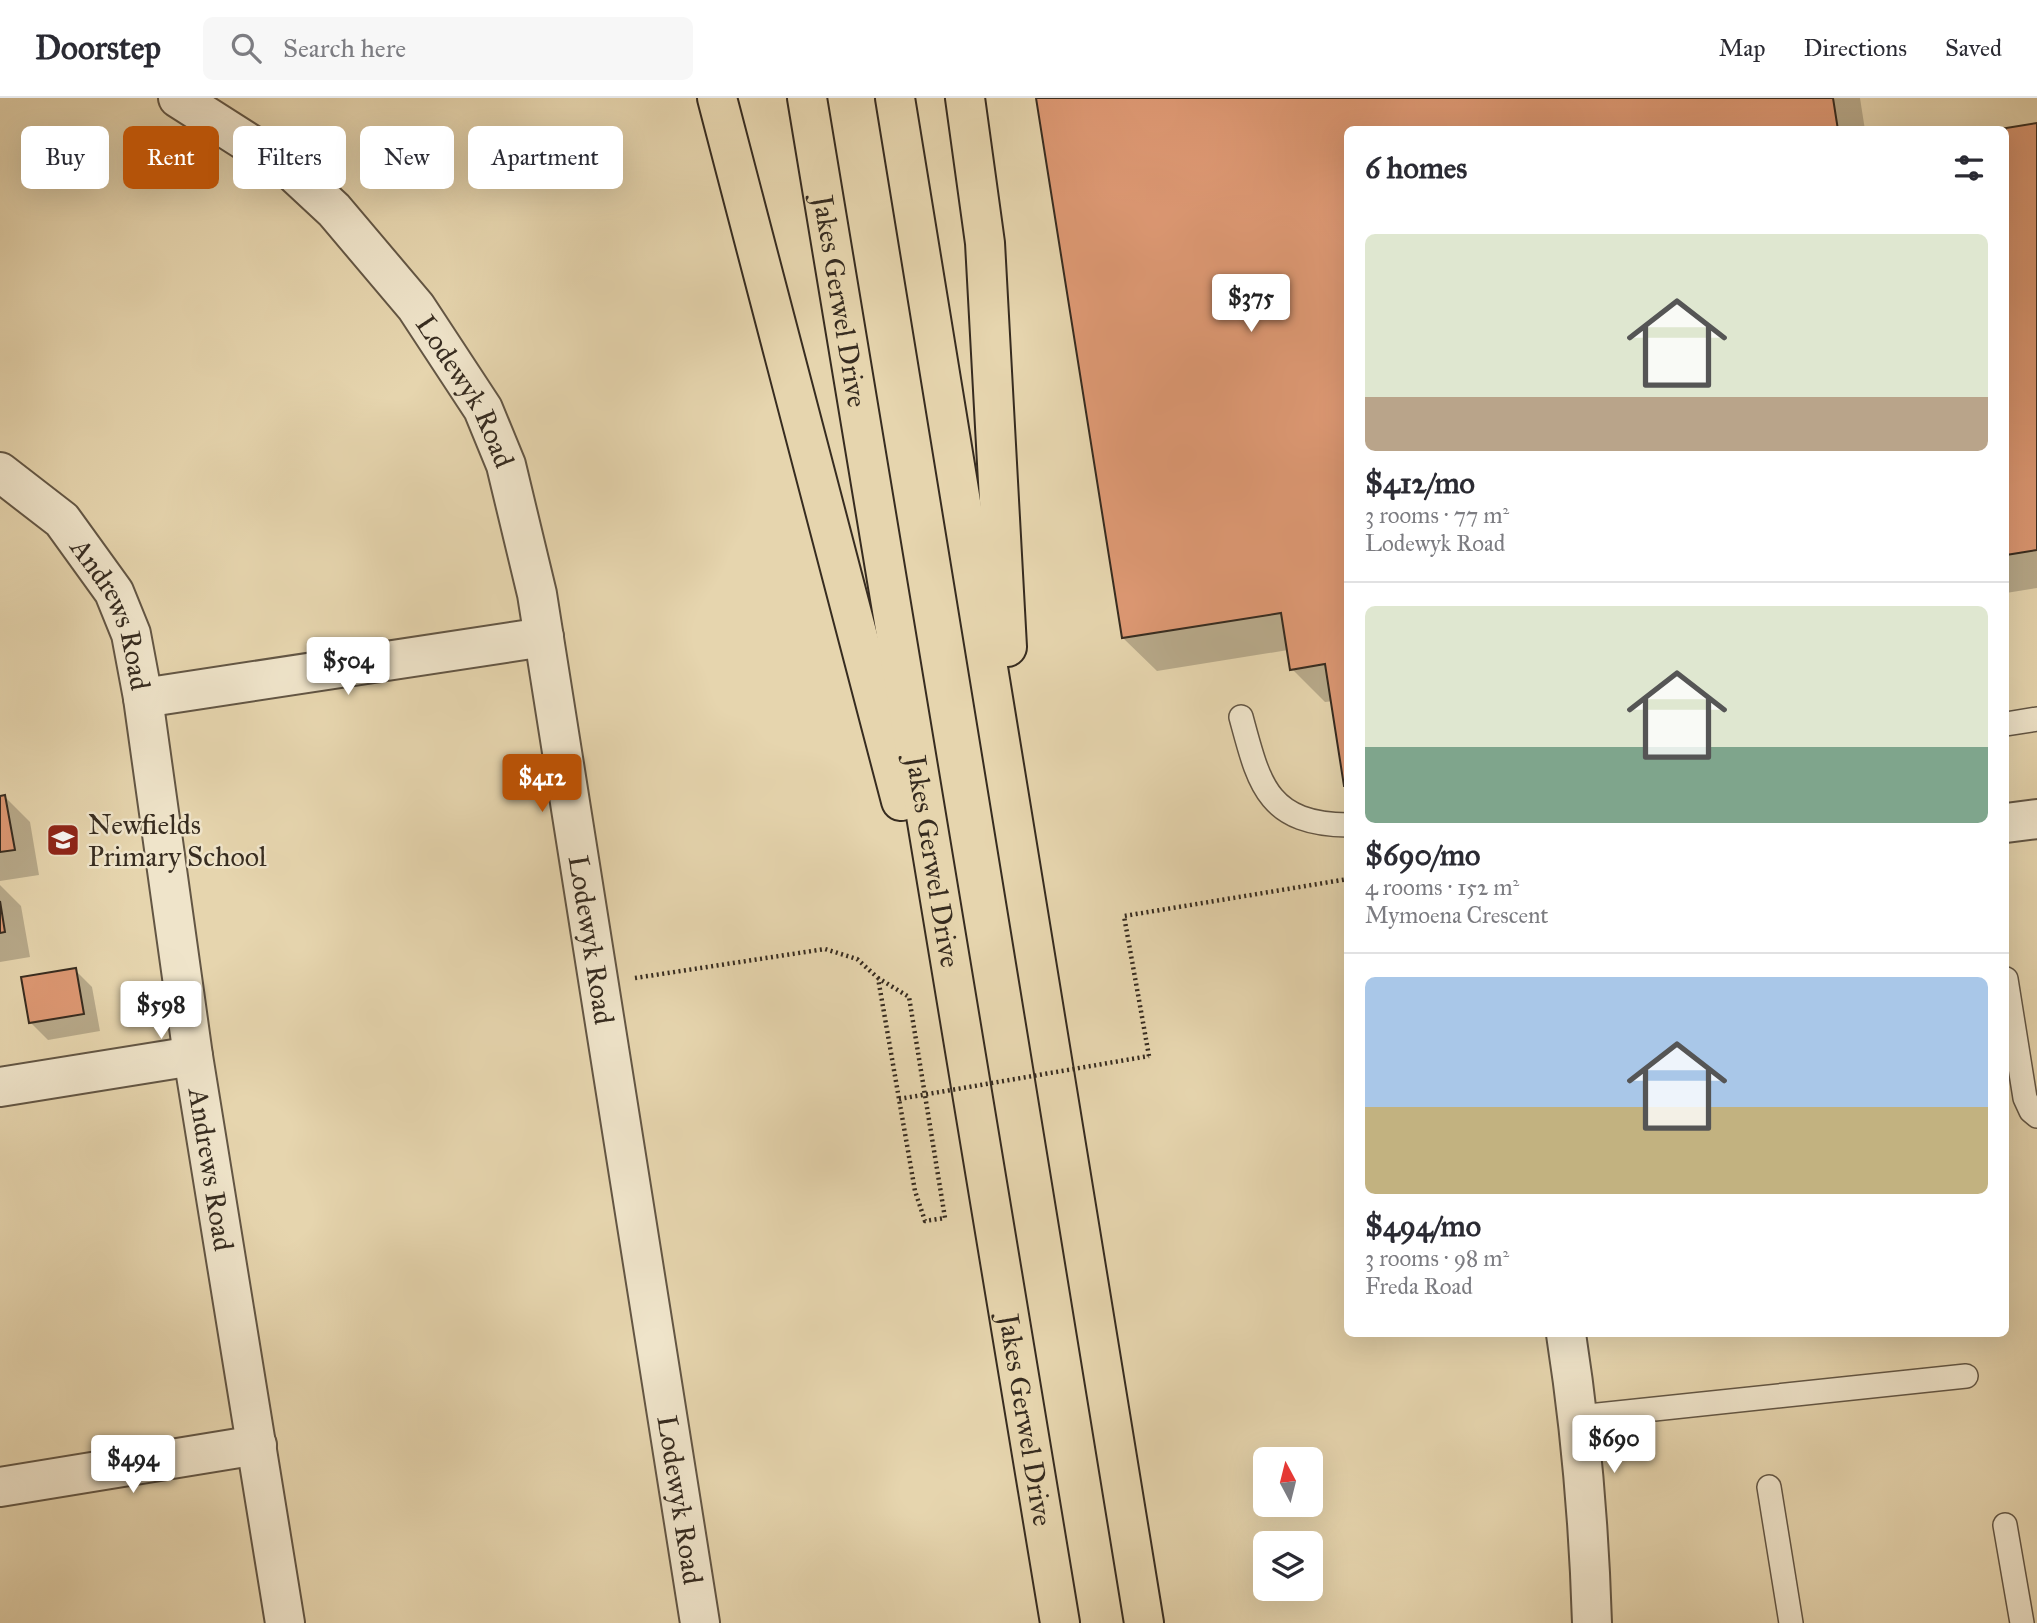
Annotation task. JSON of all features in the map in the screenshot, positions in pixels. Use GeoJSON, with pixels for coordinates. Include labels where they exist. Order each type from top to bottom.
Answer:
{"type":"FeatureCollection","features":[{"type":"Feature","properties":{"kind":"highway"},"geometry":{"type":"LineString","coordinates":[[717,98],[965,1047]]}},
{"type":"Feature","properties":{"kind":"highway","name":"Jakes Gerwel Drive"},"geometry":{"type":"LineString","coordinates":[[807,98],[1060,1623]]}},
{"type":"Feature","properties":{"kind":"highway"},"geometry":{"type":"LineString","coordinates":[[895,98],[1144,1623]]}},
{"type":"Feature","properties":{"kind":"highway"},"geometry":{"type":"LineString","coordinates":[[965,98],[985,243],[1018,840]]}},
{"type":"Feature","properties":{"kind":"street","name":"Lodewyk Road"},"geometry":{"type":"LineString","coordinates":[[178,98],[291,170],[334,210],[416,307],[454,361],[483,409],[506,465],[524,531],[544,637],[700,1623]]}},
{"type":"Feature","properties":{"kind":"street","name":"Andrews Road"},"geometry":{"type":"LineString","coordinates":[[0,472],[62,520],[114,592],[131,634],[144,698],[193,1056],[285,1623]]}},
{"type":"Feature","properties":{"kind":"street"},"geometry":{"type":"LineString","coordinates":[[144,698],[544,637]]}},
{"type":"Feature","properties":{"kind":"street"},"geometry":{"type":"LineString","coordinates":[[2009,823],[2037,819]]}},
{"type":"Feature","properties":{"kind":"street"},"geometry":{"type":"LineString","coordinates":[[0,1087],[193,1056]]}},
{"type":"Feature","properties":{"kind":"street"},"geometry":{"type":"LineString","coordinates":[[1566,1337],[1579,1417],[1590,1529],[1592,1623]]}},
{"type":"Feature","properties":{"kind":"street"},"geometry":{"type":"LineString","coordinates":[[0,1487],[257,1445]]}},
{"type":"Feature","properties":{"kind":"lane"},"geometry":{"type":"LineString","coordinates":[[1241,717],[1257,775],[1271,799],[1297,816],[1323,824],[1344,825]]}},
{"type":"Feature","properties":{"kind":"lane"},"geometry":{"type":"LineString","coordinates":[[2009,724],[2037,719]]}},
{"type":"Feature","properties":{"kind":"lane"},"geometry":{"type":"LineString","coordinates":[[2009,998],[2025,1098],[2031,1111],[2037,1116]]}},
{"type":"Feature","properties":{"kind":"lane"},"geometry":{"type":"LineString","coordinates":[[1579,1417],[1966,1376]]}},
{"type":"Feature","properties":{"kind":"lane"},"geometry":{"type":"LineString","coordinates":[[1769,1487],[1791,1623]]}},
{"type":"Feature","properties":{"kind":"lane"},"geometry":{"type":"LineString","coordinates":[[2005,1525],[2022,1623]]}},
{"type":"Feature","properties":{"kind":"path"},"geometry":{"type":"LineString","coordinates":[[899,1099],[1149,1056],[1124,916],[1344,880]]}},
{"type":"Feature","properties":{"kind":"path"},"geometry":{"type":"LineString","coordinates":[[599,984],[825,949],[857,959],[878,978],[909,997],[945,1218],[925,1221],[915,1191],[878,978]]}},
{"type":"Feature","properties":{"kind":"building"},"geometry":{"type":"Polygon","coordinates":[[[1036,98],[1833,98],[1837,126],[1344,126],[1344,786],[1325,664],[1290,670],[1281,613],[1122,638],[1036,98]]]}},
{"type":"Feature","properties":{"kind":"building"},"geometry":{"type":"Polygon","coordinates":[[[2037,123],[2037,550],[2009,555],[2009,128],[2037,123]]]}},
{"type":"Feature","properties":{"kind":"building"},"geometry":{"type":"Polygon","coordinates":[[[5,795],[15,850],[0,852],[0,796],[5,795]]]}},
{"type":"Feature","properties":{"kind":"building"},"geometry":{"type":"Polygon","coordinates":[[[0,901],[5,932],[0,933],[0,901]]]}},
{"type":"Feature","properties":{"kind":"building"},"geometry":{"type":"Polygon","coordinates":[[[76,968],[84,1014],[29,1023],[21,977],[76,968]]]}},
{"type":"Feature","properties":{"kind":"place","name":"Newfields Primary School"},"geometry":{"type":"Point","coordinates":[63,840]}}]}
